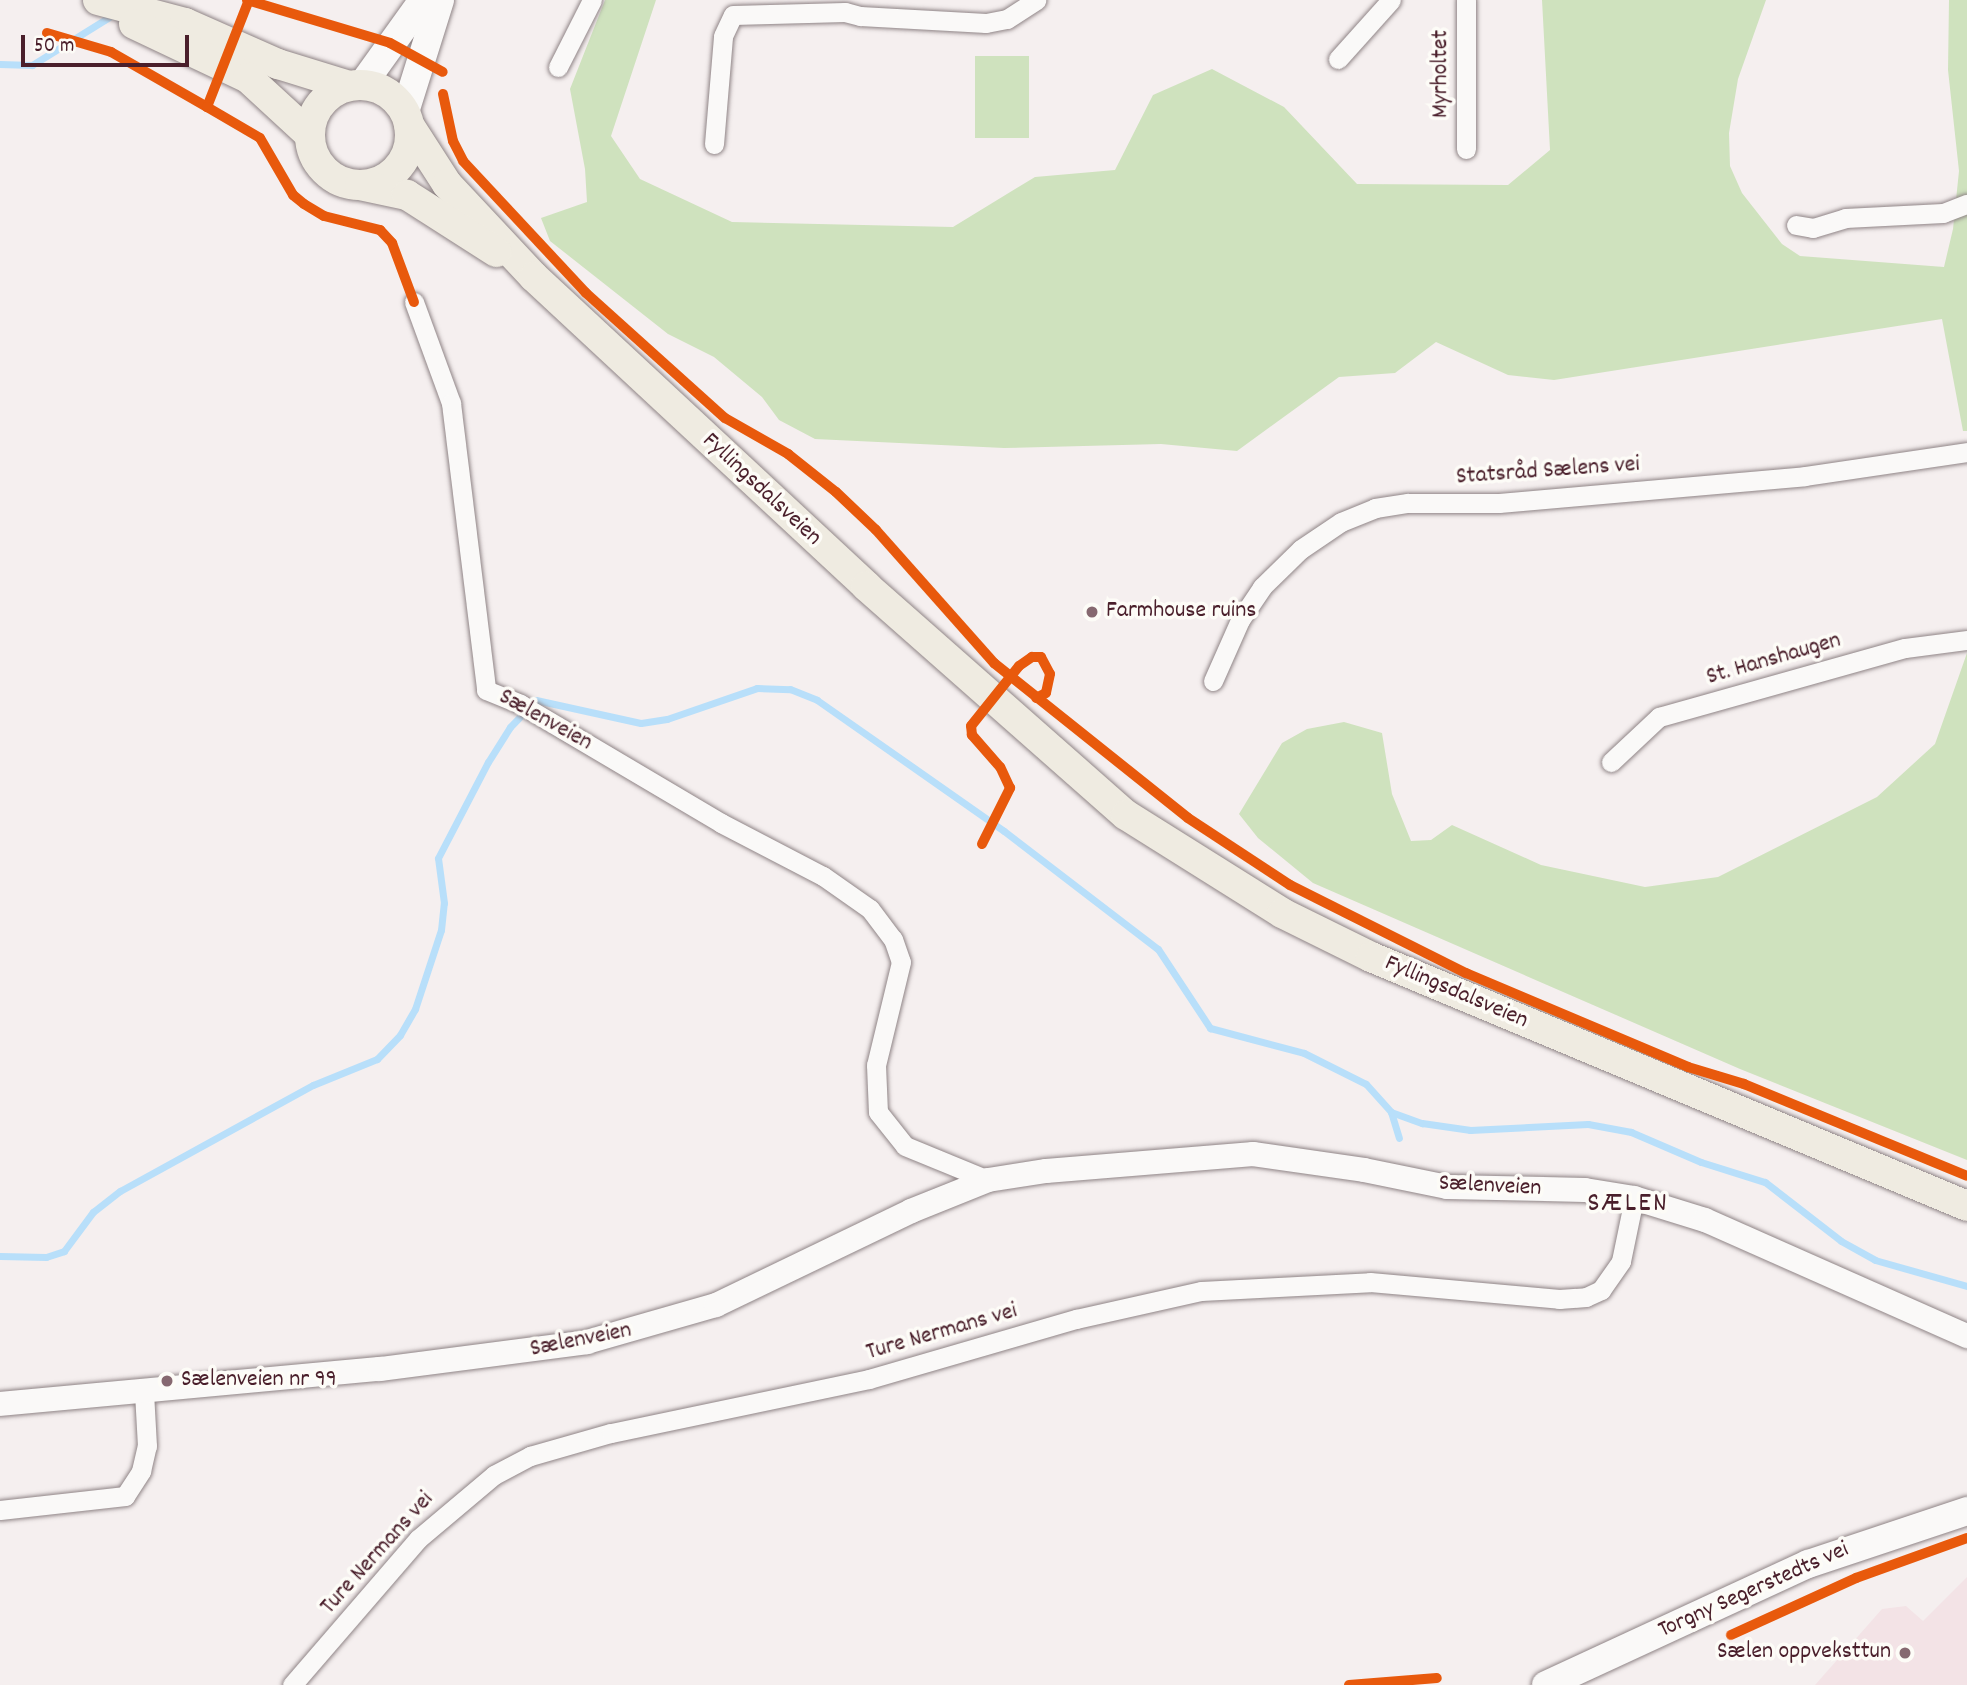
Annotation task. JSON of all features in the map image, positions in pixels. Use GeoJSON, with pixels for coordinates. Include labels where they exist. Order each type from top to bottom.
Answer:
{"type":"FeatureCollection","features":[{"type":"Feature","properties":{"kind":"main road"},"geometry":{"type":"LineString","coordinates":[[87,0],[248,78],[310,135],[320,164],[331,175],[360,185],[375,183],[400,165],[407,153],[407,118],[440,0]]}},
{"type":"Feature","properties":{"kind":"main road"},"geometry":{"type":"LineString","coordinates":[[98,0],[185,23],[278,64],[385,91],[407,118]]}},
{"type":"Feature","properties":{"kind":"main road"},"geometry":{"type":"LineString","coordinates":[[310,135],[320,106],[356,85],[423,0]]}},
{"type":"Feature","properties":{"kind":"main road","name":"Fyllingsdalsveien"},"geometry":{"type":"LineString","coordinates":[[407,118],[447,184],[534,278],[1065,763],[1126,815],[1184,854],[1282,913],[1371,957],[1967,1206]]}},
{"type":"Feature","properties":{"kind":"main road","name":"Fyllingsdalsveien"},"geometry":{"type":"LineString","coordinates":[[360,185],[407,195],[534,278]]}},
{"type":"Feature","properties":{"kind":"main road","name":"Torgny Segerstedts vei"},"geometry":{"type":"LineString","coordinates":[[1546,1685],[1808,1564],[1967,1511]]}},
{"type":"Feature","properties":{"kind":"street"},"geometry":{"type":"LineString","coordinates":[[558,67],[592,0]]}},
{"type":"Feature","properties":{"kind":"street"},"geometry":{"type":"LineString","coordinates":[[714,144],[723,36],[733,15],[845,12],[860,16],[986,23],[1007,19],[1036,0]]}},
{"type":"Feature","properties":{"kind":"street"},"geometry":{"type":"LineString","coordinates":[[1338,60],[1391,0]]}},
{"type":"Feature","properties":{"kind":"street","name":"Myrholtet"},"geometry":{"type":"LineString","coordinates":[[1466,0],[1466,149]]}},
{"type":"Feature","properties":{"kind":"street"},"geometry":{"type":"LineString","coordinates":[[1796,225],[1812,228],[1845,218],[1943,213],[1967,204]]}},
{"type":"Feature","properties":{"kind":"street","name":"Sælenveien"},"geometry":{"type":"LineString","coordinates":[[414,302],[451,403],[485,690],[528,709],[749,839],[823,876],[870,909],[893,939],[901,962],[876,1065],[878,1112],[905,1146],[988,1180]]}},
{"type":"Feature","properties":{"kind":"street","name":"Statsråd Sælens vei"},"geometry":{"type":"LineString","coordinates":[[1213,681],[1240,620],[1262,587],[1301,549],[1341,522],[1375,509],[1408,503],[1499,503],[1805,476],[1967,452]]}},
{"type":"Feature","properties":{"kind":"street","name":"St. Hanshaugen"},"geometry":{"type":"LineString","coordinates":[[1611,762],[1659,717],[1905,649],[1967,640]]}},
{"type":"Feature","properties":{"kind":"street","name":"Sælenveien"},"geometry":{"type":"LineString","coordinates":[[0,1404],[513,1354],[623,1334],[716,1305],[911,1211],[988,1180],[1046,1171],[1253,1154],[1342,1166],[1447,1187],[1585,1190],[1634,1198],[1704,1220],[1967,1336]]}},
{"type":"Feature","properties":{"kind":"street","name":"Ture Nermans vei"},"geometry":{"type":"LineString","coordinates":[[292,1685],[418,1539],[494,1475],[530,1456],[611,1433],[869,1379],[1076,1319],[1201,1291],[1370,1282],[1559,1299],[1586,1297],[1601,1290],[1621,1261],[1634,1198]]}},
{"type":"Feature","properties":{"kind":"street"},"geometry":{"type":"LineString","coordinates":[[0,1510],[125,1496],[141,1471],[147,1446],[144,1392]]}},
{"type":"Feature","properties":{"kind":"shaded area","name":"Sælen oppveksttun"},"geometry":{"type":"Polygon","coordinates":[[[1967,1577],[1967,1685],[1815,1685],[1882,1609],[1906,1606],[1923,1621],[1967,1577]]]}},
{"type":"Feature","properties":{"kind":"green space"},"geometry":{"type":"Polygon","coordinates":[[[605,0],[656,0],[611,136],[640,179],[732,222],[953,227],[1035,177],[1115,170],[1153,95],[1212,69],[1284,107],[1357,184],[1508,185],[1550,150],[1542,0],[1766,0],[1738,79],[1729,133],[1730,166],[1742,193],[1782,244],[1800,256],[1944,267],[1953,229],[1959,171],[1948,70],[1949,0],[1967,0],[1967,431],[1963,431],[1942,319],[1554,380],[1508,375],[1436,342],[1395,373],[1339,377],[1237,451],[1161,444],[1004,448],[815,439],[779,420],[762,397],[714,357],[668,334],[550,241],[541,218],[587,202],[585,169],[570,89],[605,0]]]}},
{"type":"Feature","properties":{"kind":"green space"},"geometry":{"type":"Polygon","coordinates":[[[975,56],[1029,56],[1029,138],[975,138],[975,56]]]}},
{"type":"Feature","properties":{"kind":"green space"},"geometry":{"type":"Polygon","coordinates":[[[1967,653],[1967,1160],[1740,1069],[1313,883],[1258,838],[1239,814],[1282,743],[1307,729],[1344,722],[1382,733],[1392,794],[1411,841],[1431,840],[1452,825],[1541,865],[1645,887],[1718,877],[1877,797],[1935,744],[1967,653]]]}},
{"type":"Feature","properties":{"kind":"waterway"},"geometry":{"type":"LineString","coordinates":[[0,64],[32,65],[116,13]]}},
{"type":"Feature","properties":{"kind":"waterway"},"geometry":{"type":"LineString","coordinates":[[0,1256],[46,1257],[64,1251],[93,1212],[120,1191],[313,1085],[377,1059],[400,1035],[415,1009],[441,930],[444,903],[438,858],[488,762],[510,727],[536,700],[641,723],[667,719],[757,688],[790,689],[817,700],[1004,831],[1158,949],[1210,1028],[1304,1053],[1366,1084],[1391,1112],[1422,1123],[1470,1130],[1588,1124],[1631,1132],[1701,1162],[1765,1182],[1841,1241],[1875,1260],[1967,1286]]}},
{"type":"Feature","properties":{"kind":"waterway"},"geometry":{"type":"LineString","coordinates":[[1391,1112],[1399,1138]]}},
{"type":"Feature","properties":{"kind":"cycle path"},"geometry":{"type":"LineString","coordinates":[[247,0],[390,43],[443,72]]}},
{"type":"Feature","properties":{"kind":"cycle path"},"geometry":{"type":"LineString","coordinates":[[47,33],[111,52],[207,107],[249,0]]}},
{"type":"Feature","properties":{"kind":"cycle path"},"geometry":{"type":"LineString","coordinates":[[443,94],[453,141],[463,161],[586,293],[725,418],[788,454],[836,492],[876,530],[994,663],[1188,818],[1290,885],[1466,973],[1688,1067],[1744,1084],[1967,1176]]}},
{"type":"Feature","properties":{"kind":"cycle path"},"geometry":{"type":"LineString","coordinates":[[207,107],[260,138],[293,195],[304,204],[324,216],[380,230],[392,243],[414,302]]}},
{"type":"Feature","properties":{"kind":"cycle path"},"geometry":{"type":"LineString","coordinates":[[982,844],[1010,788],[1000,767],[972,735],[971,726],[1019,666],[1032,657],[1041,657],[1050,674],[1046,693],[1036,698]]}},
{"type":"Feature","properties":{"kind":"cycle path"},"geometry":{"type":"LineString","coordinates":[[1731,1635],[1856,1578],[1967,1538]]}},
{"type":"Feature","properties":{"kind":"cycle path"},"geometry":{"type":"LineString","coordinates":[[1349,1685],[1437,1678]]}},
{"type":"Feature","properties":{"kind":"place","name":"Farmhouse ruins"},"geometry":{"type":"Point","coordinates":[1092,612]}},
{"type":"Feature","properties":{"kind":"place","name":"Sælenveien nr 99"},"geometry":{"type":"Point","coordinates":[167,1381]}},
{"type":"Feature","properties":{"kind":"place","name":"Sælen oppveksttun"},"geometry":{"type":"Point","coordinates":[1905,1653]}},
{"type":"Feature","properties":{"kind":"district","name":"SÆLEN"},"geometry":{"type":"Point","coordinates":[1628,1205]}}]}
